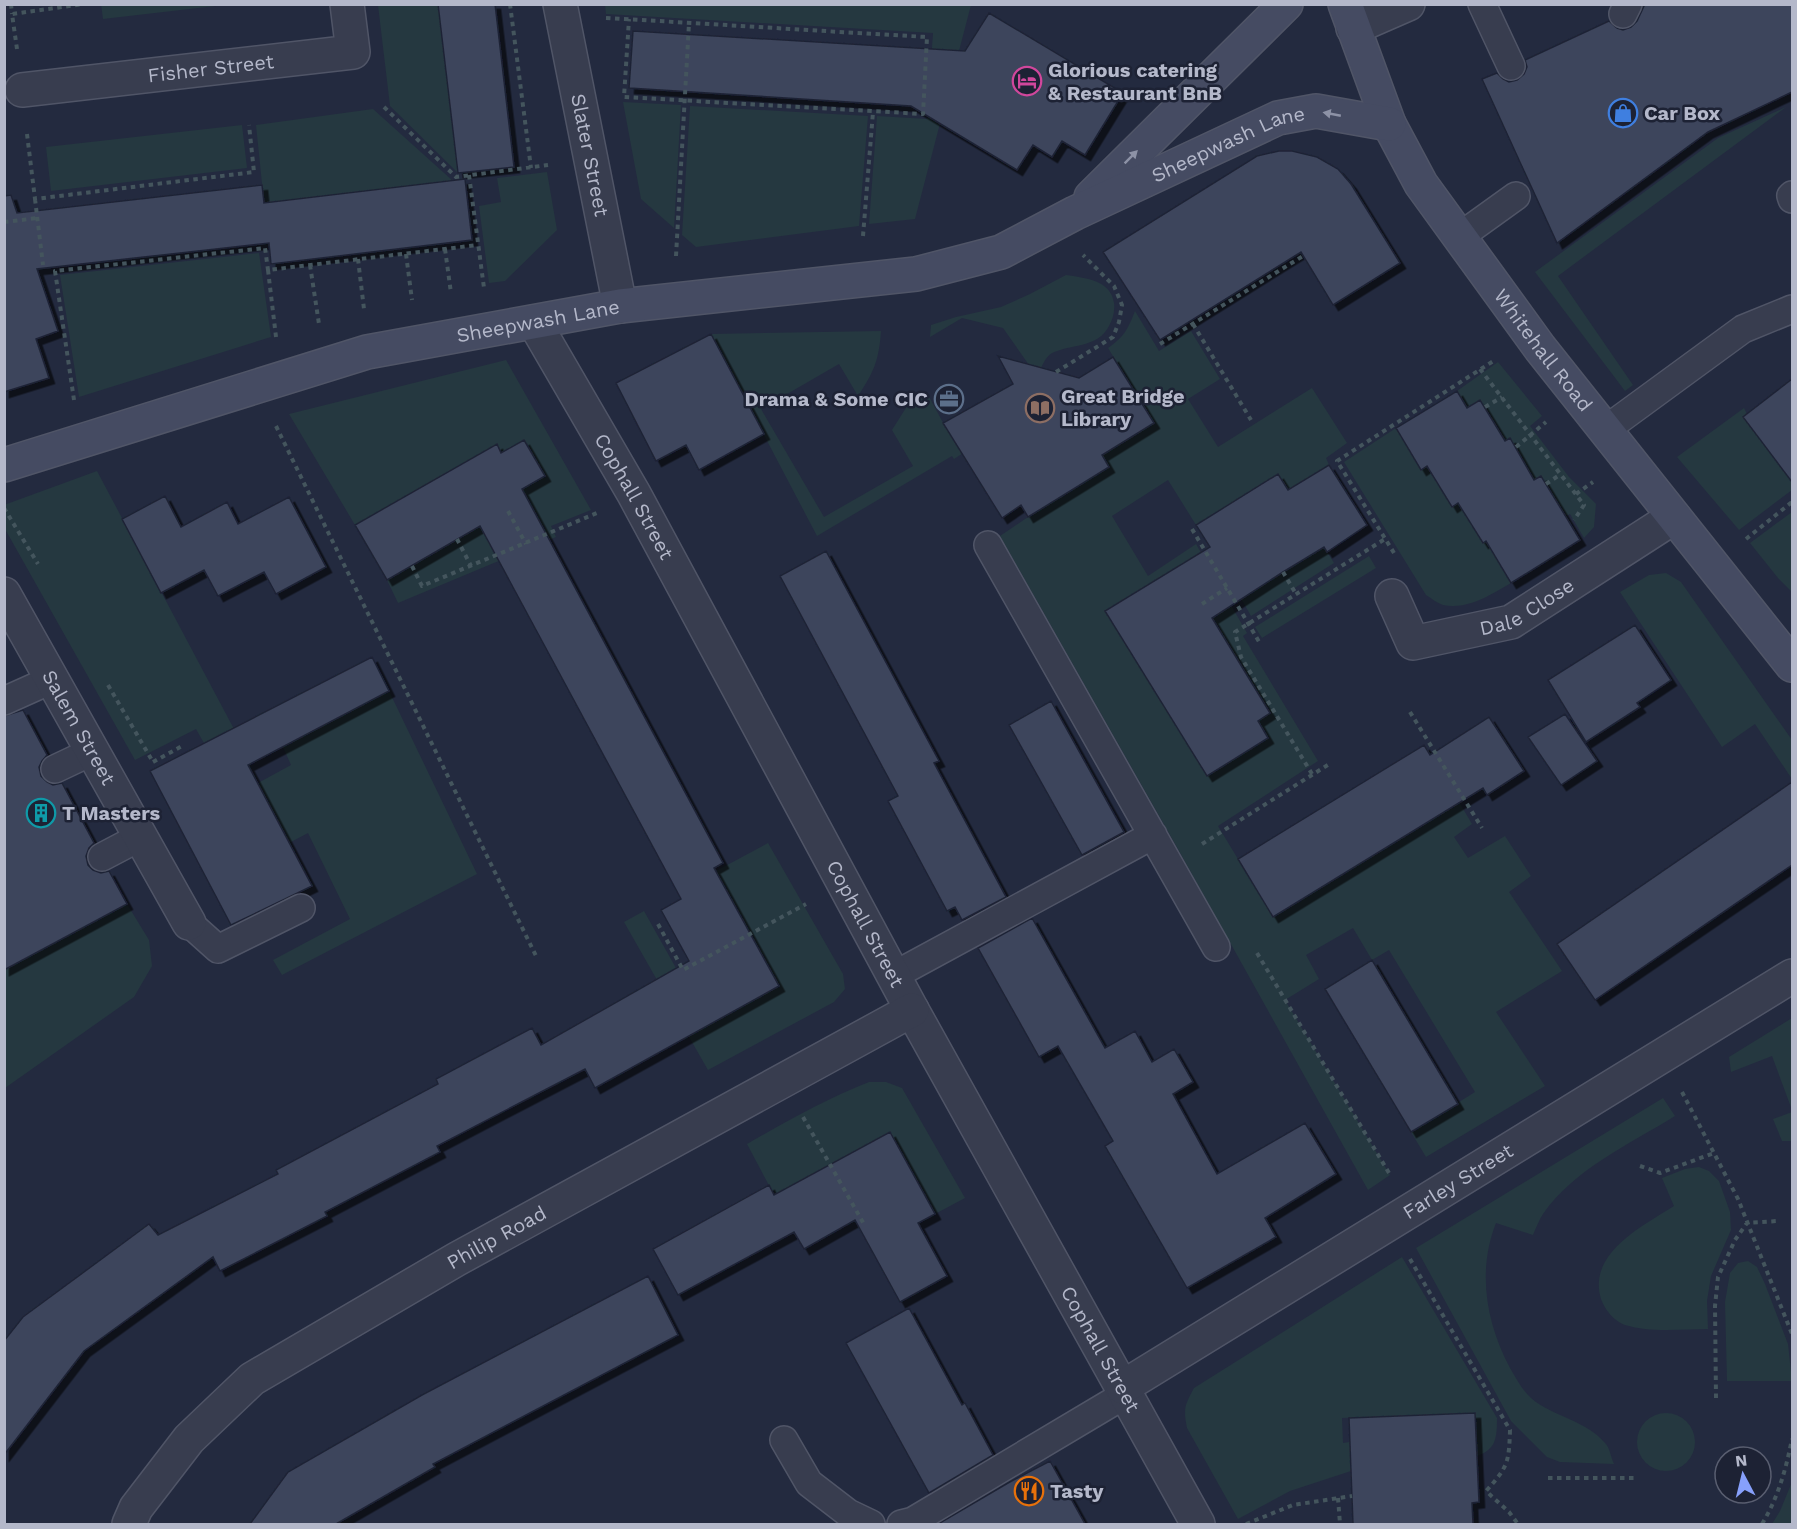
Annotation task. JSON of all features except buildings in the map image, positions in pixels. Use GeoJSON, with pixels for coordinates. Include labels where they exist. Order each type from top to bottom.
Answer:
{"type":"FeatureCollection","features":[{"type":"Feature","properties":{"kind":"main road","name":"Sheepwash Lane"},"geometry":{"type":"LineString","coordinates":[[1075,213],[1286,4]]}},
{"type":"Feature","properties":{"kind":"main road","name":"Whitehall Road"},"geometry":{"type":"LineString","coordinates":[[1349,16],[1389,124],[1421,184],[1540,348],[1674,517],[1790,655]]}},
{"type":"Feature","properties":{"kind":"main road","name":"Sheepwash Lane"},"geometry":{"type":"LineString","coordinates":[[4,465],[367,352],[620,306],[916,274],[1001,252],[1075,213],[1278,118],[1316,111],[1389,124]]}},
{"type":"Feature","properties":{"kind":"street","name":"Fisher Street"},"geometry":{"type":"LineString","coordinates":[[22,90],[353,52],[348,4]]}},
{"type":"Feature","properties":{"kind":"street","name":"Slater Street"},"geometry":{"type":"LineString","coordinates":[[560,4],[620,306]]}},
{"type":"Feature","properties":{"kind":"street"},"geometry":{"type":"LineString","coordinates":[[1349,16],[1408,4]]}},
{"type":"Feature","properties":{"kind":"street","name":"Cophall Street"},"geometry":{"type":"LineString","coordinates":[[534,321],[634,494],[893,976],[1198,1524]]}},
{"type":"Feature","properties":{"kind":"street","name":"Dale Close"},"geometry":{"type":"LineString","coordinates":[[1392,596],[1413,643],[1511,622],[1674,517]]}},
{"type":"Feature","properties":{"kind":"street","name":"Salem Street"},"geometry":{"type":"LineString","coordinates":[[4,594],[189,923]]}},
{"type":"Feature","properties":{"kind":"street","name":"Farley Street"},"geometry":{"type":"LineString","coordinates":[[1124,1391],[1792,976]]}},
{"type":"Feature","properties":{"kind":"street","name":"Philip Road"},"geometry":{"type":"LineString","coordinates":[[129,1524],[136,1508],[189,1439],[252,1379],[457,1259],[912,1010]]}},
{"type":"Feature","properties":{"kind":"lane"},"geometry":{"type":"LineString","coordinates":[[1482,4],[1511,66]]}},
{"type":"Feature","properties":{"kind":"lane"},"geometry":{"type":"LineString","coordinates":[[1459,237],[1516,196]]}},
{"type":"Feature","properties":{"kind":"lane"},"geometry":{"type":"LineString","coordinates":[[1605,430],[1743,329],[1792,309]]}},
{"type":"Feature","properties":{"kind":"lane"},"geometry":{"type":"LineString","coordinates":[[988,545],[1216,947]]}},
{"type":"Feature","properties":{"kind":"lane"},"geometry":{"type":"LineString","coordinates":[[4,701],[53,679]]}},
{"type":"Feature","properties":{"kind":"lane"},"geometry":{"type":"LineString","coordinates":[[55,769],[93,751]]}},
{"type":"Feature","properties":{"kind":"lane"},"geometry":{"type":"LineString","coordinates":[[893,976],[1153,835]]}},
{"type":"Feature","properties":{"kind":"lane"},"geometry":{"type":"LineString","coordinates":[[102,857],[141,836]]}},
{"type":"Feature","properties":{"kind":"lane"},"geometry":{"type":"LineString","coordinates":[[189,923],[218,949],[301,908]]}},
{"type":"Feature","properties":{"kind":"lane"},"geometry":{"type":"LineString","coordinates":[[900,1524],[913,1521],[1124,1391]]}},
{"type":"Feature","properties":{"kind":"lane"},"geometry":{"type":"LineString","coordinates":[[784,1440],[809,1484],[848,1513],[871,1524]]}},
{"type":"Feature","properties":{"kind":"path"},"geometry":{"type":"LineString","coordinates":[[11,4],[43,265]]}},
{"type":"Feature","properties":{"kind":"path"},"geometry":{"type":"LineString","coordinates":[[12,14],[84,4]]}},
{"type":"Feature","properties":{"kind":"path"},"geometry":{"type":"LineString","coordinates":[[510,4],[531,168]]}},
{"type":"Feature","properties":{"kind":"path"},"geometry":{"type":"LineString","coordinates":[[600,18],[628,19],[927,37],[923,114],[624,97],[628,19]]}},
{"type":"Feature","properties":{"kind":"path"},"geometry":{"type":"LineString","coordinates":[[676,261],[689,23]]}},
{"type":"Feature","properties":{"kind":"path"},"geometry":{"type":"LineString","coordinates":[[384,107],[456,177],[553,164]]}},
{"type":"Feature","properties":{"kind":"path"},"geometry":{"type":"LineString","coordinates":[[863,238],[873,112]]}},
{"type":"Feature","properties":{"kind":"path"},"geometry":{"type":"LineString","coordinates":[[35,199],[254,172],[249,125]]}},
{"type":"Feature","properties":{"kind":"path"},"geometry":{"type":"LineString","coordinates":[[470,175],[484,294]]}},
{"type":"Feature","properties":{"kind":"path"},"geometry":{"type":"LineString","coordinates":[[4,222],[38,218]]}},
{"type":"Feature","properties":{"kind":"path"},"geometry":{"type":"LineString","coordinates":[[268,270],[478,245]]}},
{"type":"Feature","properties":{"kind":"path"},"geometry":{"type":"LineString","coordinates":[[75,406],[55,271],[265,248],[278,346]]}},
{"type":"Feature","properties":{"kind":"path"},"geometry":{"type":"LineString","coordinates":[[445,249],[452,300]]}},
{"type":"Feature","properties":{"kind":"path"},"geometry":{"type":"LineString","coordinates":[[405,254],[412,309]]}},
{"type":"Feature","properties":{"kind":"path"},"geometry":{"type":"LineString","coordinates":[[1056,372],[1113,337],[1119,322],[1122,305],[1114,286],[1081,254]]}},
{"type":"Feature","properties":{"kind":"path"},"geometry":{"type":"LineString","coordinates":[[1160,344],[1303,256]]}},
{"type":"Feature","properties":{"kind":"path"},"geometry":{"type":"LineString","coordinates":[[358,259],[365,311]]}},
{"type":"Feature","properties":{"kind":"path"},"geometry":{"type":"LineString","coordinates":[[310,265],[319,334]]}},
{"type":"Feature","properties":{"kind":"path"},"geometry":{"type":"LineString","coordinates":[[1192,324],[1251,420]]}},
{"type":"Feature","properties":{"kind":"path"},"geometry":{"type":"LineString","coordinates":[[1395,554],[1337,461],[1499,357]]}},
{"type":"Feature","properties":{"kind":"path"},"geometry":{"type":"LineString","coordinates":[[1480,369],[1584,505],[1574,520]]}},
{"type":"Feature","properties":{"kind":"path"},"geometry":{"type":"LineString","coordinates":[[256,387],[537,958]]}},
{"type":"Feature","properties":{"kind":"path"},"geometry":{"type":"LineString","coordinates":[[1485,407],[1502,397]]}},
{"type":"Feature","properties":{"kind":"path"},"geometry":{"type":"LineString","coordinates":[[1516,447],[1530,434]]}},
{"type":"Feature","properties":{"kind":"path"},"geometry":{"type":"LineString","coordinates":[[1546,484],[1561,474]]}},
{"type":"Feature","properties":{"kind":"path"},"geometry":{"type":"LineString","coordinates":[[1576,494],[1602,475]]}},
{"type":"Feature","properties":{"kind":"path"},"geometry":{"type":"LineString","coordinates":[[1738,544],[1792,502]]}},
{"type":"Feature","properties":{"kind":"path"},"geometry":{"type":"LineString","coordinates":[[508,511],[526,544]]}},
{"type":"Feature","properties":{"kind":"path"},"geometry":{"type":"LineString","coordinates":[[412,566],[422,586],[601,511]]}},
{"type":"Feature","properties":{"kind":"path"},"geometry":{"type":"LineString","coordinates":[[1192,529],[1260,645]]}},
{"type":"Feature","properties":{"kind":"path"},"geometry":{"type":"LineString","coordinates":[[1312,774],[1242,657],[1235,632],[1385,538]]}},
{"type":"Feature","properties":{"kind":"path"},"geometry":{"type":"LineString","coordinates":[[457,539],[471,566]]}},
{"type":"Feature","properties":{"kind":"path"},"geometry":{"type":"LineString","coordinates":[[1283,572],[1296,594]]}},
{"type":"Feature","properties":{"kind":"path"},"geometry":{"type":"LineString","coordinates":[[1202,604],[1227,588]]}},
{"type":"Feature","properties":{"kind":"path"},"geometry":{"type":"LineString","coordinates":[[1410,712],[1482,828]]}},
{"type":"Feature","properties":{"kind":"path"},"geometry":{"type":"LineString","coordinates":[[1195,849],[1331,763]]}},
{"type":"Feature","properties":{"kind":"path"},"geometry":{"type":"LineString","coordinates":[[658,924],[683,970],[810,902]]}},
{"type":"Feature","properties":{"kind":"path"},"geometry":{"type":"LineString","coordinates":[[1255,950],[1390,1175]]}},
{"type":"Feature","properties":{"kind":"path"},"geometry":{"type":"LineString","coordinates":[[1681,1090],[1738,1199],[1792,1334]]}},
{"type":"Feature","properties":{"kind":"path"},"geometry":{"type":"LineString","coordinates":[[801,1113],[865,1226]]}},
{"type":"Feature","properties":{"kind":"path"},"geometry":{"type":"LineString","coordinates":[[1640,1166],[1660,1173],[1714,1153]]}},
{"type":"Feature","properties":{"kind":"path"},"geometry":{"type":"LineString","coordinates":[[1747,1223],[1777,1221]]}},
{"type":"Feature","properties":{"kind":"path"},"geometry":{"type":"LineString","coordinates":[[1716,1398],[1715,1306],[1718,1277],[1747,1223]]}},
{"type":"Feature","properties":{"kind":"path"},"geometry":{"type":"LineString","coordinates":[[1410,1258],[1510,1430],[1509,1453],[1504,1471],[1486,1491],[1509,1512],[1518,1524]]}},
{"type":"Feature","properties":{"kind":"path"},"geometry":{"type":"LineString","coordinates":[[1762,1524],[1771,1510],[1786,1469],[1792,1439]]}},
{"type":"Feature","properties":{"kind":"path"},"geometry":{"type":"LineString","coordinates":[[1548,1478],[1634,1478]]}},
{"type":"Feature","properties":{"kind":"path"},"geometry":{"type":"LineString","coordinates":[[1246,1524],[1293,1505],[1352,1496]]}},
{"type":"Feature","properties":{"kind":"path"},"geometry":{"type":"LineString","coordinates":[[1338,1498],[1340,1524]]}},
{"type":"Feature","properties":{"kind":"shaded area"},"geometry":{"type":"Polygon","coordinates":[[[101,4],[224,4],[224,5],[103,19],[101,4]]]}},
{"type":"Feature","properties":{"kind":"shaded area"},"geometry":{"type":"Polygon","coordinates":[[[378,5],[438,5],[458,173],[390,106],[378,5]]]}},
{"type":"Feature","properties":{"kind":"shaded area"},"geometry":{"type":"Polygon","coordinates":[[[605,5],[971,5],[915,219],[869,224],[877,116],[927,119],[933,33],[606,14],[605,5]]]}},
{"type":"Feature","properties":{"kind":"shaded area"},"geometry":{"type":"Polygon","coordinates":[[[623,102],[681,105],[674,228],[641,199],[623,102]]]}},
{"type":"Feature","properties":{"kind":"shaded area"},"geometry":{"type":"Polygon","coordinates":[[[690,106],[868,116],[859,226],[696,247],[682,235],[690,106]]]}},
{"type":"Feature","properties":{"kind":"shaded area"},"geometry":{"type":"Polygon","coordinates":[[[1786,107],[1558,276],[1633,385],[1625,391],[1535,272],[1718,138],[1786,107]]]}},
{"type":"Feature","properties":{"kind":"shaded area"},"geometry":{"type":"Polygon","coordinates":[[[373,109],[453,181],[264,203],[256,125],[373,109]]]}},
{"type":"Feature","properties":{"kind":"shaded area"},"geometry":{"type":"Polygon","coordinates":[[[242,125],[247,168],[51,191],[46,147],[242,125]]]}},
{"type":"Feature","properties":{"kind":"shaded area"},"geometry":{"type":"Polygon","coordinates":[[[547,172],[557,230],[505,281],[489,283],[479,206],[501,202],[497,178],[547,172]]]}},
{"type":"Feature","properties":{"kind":"shaded area"},"geometry":{"type":"Polygon","coordinates":[[[259,253],[271,337],[79,397],[60,275],[259,253]]]}},
{"type":"Feature","properties":{"kind":"shaded area"},"geometry":{"type":"Polygon","coordinates":[[[1066,275],[1096,282],[1108,289],[1114,303],[1113,318],[1098,338],[1052,353],[1041,368],[1029,365],[1003,328],[962,318],[930,337],[931,325],[1001,307],[1066,275]]]}},
{"type":"Feature","properties":{"kind":"shaded area"},"geometry":{"type":"Polygon","coordinates":[[[1135,311],[1159,351],[1191,331],[1220,379],[1188,399],[1218,447],[1312,388],[1347,443],[1326,458],[1329,465],[1288,490],[1278,474],[1196,525],[1168,480],[1112,516],[1148,576],[1196,544],[1247,633],[1243,636],[1318,761],[1218,826],[1273,917],[1459,802],[1472,824],[1454,837],[1468,858],[1505,836],[1531,876],[1509,892],[1562,971],[1496,1012],[1545,1086],[1426,1157],[1411,1132],[1475,1092],[1389,950],[1372,960],[1353,928],[1306,955],[1319,979],[1285,1000],[1390,1175],[1368,1190],[1000,536],[1109,467],[1102,455],[1154,423],[1108,348],[1125,332],[1135,311]]]}},
{"type":"Feature","properties":{"kind":"shaded area"},"geometry":{"type":"Polygon","coordinates":[[[881,331],[875,365],[858,396],[839,364],[761,409],[824,517],[913,466],[892,430],[909,403],[927,393],[947,430],[965,435],[991,435],[954,459],[952,456],[817,536],[711,334],[881,331]]]}},
{"type":"Feature","properties":{"kind":"shaded area"},"geometry":{"type":"Polygon","coordinates":[[[506,360],[591,510],[551,526],[556,537],[398,603],[387,580],[528,499],[522,489],[545,476],[525,440],[501,453],[497,445],[355,525],[289,414],[506,360]]]}},
{"type":"Feature","properties":{"kind":"shaded area"},"geometry":{"type":"Polygon","coordinates":[[[1498,362],[1542,416],[1530,426],[1569,477],[1596,504],[1594,527],[1584,538],[1570,514],[1557,521],[1555,499],[1541,476],[1528,484],[1517,466],[1525,462],[1510,438],[1498,446],[1467,408],[1457,391],[1498,362]]]}},
{"type":"Feature","properties":{"kind":"shaded area"},"geometry":{"type":"Polygon","coordinates":[[[1744,408],[1747,414],[1743,417],[1792,482],[1792,490],[1739,530],[1677,457],[1744,408]]]}},
{"type":"Feature","properties":{"kind":"shaded area"},"geometry":{"type":"Polygon","coordinates":[[[1396,428],[1422,469],[1427,466],[1452,507],[1458,503],[1483,543],[1486,541],[1511,583],[1478,600],[1461,605],[1443,605],[1426,595],[1344,462],[1396,428]]]}},
{"type":"Feature","properties":{"kind":"shaded area"},"geometry":{"type":"Polygon","coordinates":[[[97,471],[234,729],[205,745],[196,729],[135,760],[5,529],[4,505],[97,471]]]}},
{"type":"Feature","properties":{"kind":"shaded area"},"geometry":{"type":"Polygon","coordinates":[[[1792,512],[1792,592],[1750,543],[1792,512]]]}},
{"type":"Feature","properties":{"kind":"shaded area"},"geometry":{"type":"Polygon","coordinates":[[[1316,534],[1334,563],[1251,616],[1234,586],[1259,587],[1308,557],[1316,534]]]}},
{"type":"Feature","properties":{"kind":"shaded area"},"geometry":{"type":"Polygon","coordinates":[[[1369,556],[1376,568],[1262,638],[1255,627],[1369,556]]]}},
{"type":"Feature","properties":{"kind":"shaded area"},"geometry":{"type":"Polygon","coordinates":[[[1666,573],[1681,582],[1792,740],[1792,779],[1755,724],[1722,747],[1620,592],[1649,575],[1666,573]]]}},
{"type":"Feature","properties":{"kind":"shaded area"},"geometry":{"type":"Polygon","coordinates":[[[389,691],[477,874],[282,975],[273,960],[350,919],[308,833],[289,843],[258,783],[291,765],[283,747],[389,691]]]}},
{"type":"Feature","properties":{"kind":"shaded area"},"geometry":{"type":"Polygon","coordinates":[[[768,843],[843,974],[845,989],[834,1002],[708,1070],[688,1035],[779,986],[716,871],[768,843]]]}},
{"type":"Feature","properties":{"kind":"shaded area"},"geometry":{"type":"Polygon","coordinates":[[[127,904],[149,940],[152,966],[134,997],[5,1088],[5,970],[127,904]]]}},
{"type":"Feature","properties":{"kind":"shaded area"},"geometry":{"type":"Polygon","coordinates":[[[644,911],[681,977],[661,987],[624,922],[644,911]]]}},
{"type":"Feature","properties":{"kind":"shaded area"},"geometry":{"type":"Polygon","coordinates":[[[1792,1018],[1792,1110],[1772,1056],[1731,1072],[1729,1057],[1792,1018]]]}},
{"type":"Feature","properties":{"kind":"shaded area"},"geometry":{"type":"Polygon","coordinates":[[[869,1082],[886,1082],[902,1088],[965,1198],[935,1214],[890,1132],[774,1195],[747,1144],[822,1103],[869,1082]]]}},
{"type":"Feature","properties":{"kind":"shaded area"},"geometry":{"type":"Polygon","coordinates":[[[1663,1098],[1675,1116],[1604,1159],[1570,1184],[1543,1214],[1533,1235],[1496,1223],[1490,1241],[1486,1278],[1487,1297],[1495,1333],[1510,1368],[1531,1398],[1597,1435],[1607,1445],[1614,1464],[1560,1462],[1547,1457],[1511,1421],[1416,1248],[1663,1098]]]}},
{"type":"Feature","properties":{"kind":"shaded area"},"geometry":{"type":"Polygon","coordinates":[[[1792,1112],[1792,1141],[1782,1141],[1773,1119],[1792,1112]]]}},
{"type":"Feature","properties":{"kind":"shaded area"},"geometry":{"type":"Polygon","coordinates":[[[1699,1167],[1709,1171],[1719,1181],[1730,1212],[1731,1230],[1711,1276],[1707,1301],[1708,1329],[1656,1330],[1625,1325],[1617,1321],[1610,1315],[1601,1299],[1599,1283],[1602,1268],[1621,1243],[1674,1206],[1662,1178],[1685,1169],[1699,1167]]]}},
{"type":"Feature","properties":{"kind":"shaded area"},"geometry":{"type":"Polygon","coordinates":[[[1402,1257],[1497,1418],[1495,1439],[1490,1449],[1471,1458],[1476,1437],[1475,1413],[1342,1418],[1343,1443],[1350,1442],[1351,1471],[1290,1491],[1238,1519],[1187,1428],[1186,1407],[1194,1388],[1402,1257]]]}},
{"type":"Feature","properties":{"kind":"shaded area"},"geometry":{"type":"Polygon","coordinates":[[[1748,1261],[1757,1267],[1788,1344],[1792,1381],[1727,1381],[1725,1302],[1730,1273],[1738,1263],[1748,1261]]]}},
{"type":"Feature","properties":{"kind":"shaded area"},"geometry":{"type":"Polygon","coordinates":[[[1666,1413],[1677,1415],[1690,1426],[1695,1442],[1693,1453],[1682,1466],[1666,1471],[1655,1469],[1642,1458],[1637,1442],[1639,1431],[1650,1418],[1666,1413]]]}},
{"type":"Feature","properties":{"kind":"shaded area"},"geometry":{"type":"Polygon","coordinates":[[[1792,1482],[1792,1524],[1772,1524],[1780,1511],[1792,1482]]]}},
{"type":"Feature","properties":{"kind":"place","name":"Glorious catering & Restaurant BnB"},"geometry":{"type":"Point","coordinates":[1027,81]}},
{"type":"Feature","properties":{"kind":"place","name":"Car Box"},"geometry":{"type":"Point","coordinates":[1623,113]}},
{"type":"Feature","properties":{"kind":"place","name":"Drama & Some CIC"},"geometry":{"type":"Point","coordinates":[949,399]}},
{"type":"Feature","properties":{"kind":"place","name":"Great Bridge Library"},"geometry":{"type":"Point","coordinates":[1040,408]}},
{"type":"Feature","properties":{"kind":"place","name":"T Masters"},"geometry":{"type":"Point","coordinates":[41,813]}},
{"type":"Feature","properties":{"kind":"place","name":"Tasty"},"geometry":{"type":"Point","coordinates":[1029,1491]}}]}
